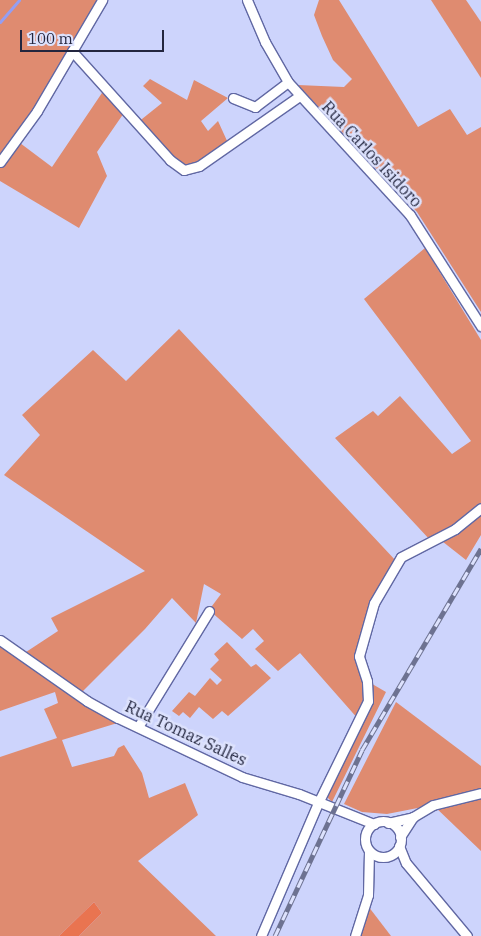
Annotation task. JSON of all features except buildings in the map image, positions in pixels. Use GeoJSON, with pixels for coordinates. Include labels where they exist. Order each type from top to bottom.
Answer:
{"type":"FeatureCollection","features":[{"type":"Feature","properties":{"kind":"street"},"geometry":{"type":"LineString","coordinates":[[0,162],[37,111],[102,0]]}},
{"type":"Feature","properties":{"kind":"street","name":"Rua Carlos Isidoro"},"geometry":{"type":"LineString","coordinates":[[248,0],[265,42],[298,97],[410,215],[481,326]]}},
{"type":"Feature","properties":{"kind":"street"},"geometry":{"type":"LineString","coordinates":[[72,51],[170,160],[184,170],[199,166],[228,143],[298,97]]}},
{"type":"Feature","properties":{"kind":"street"},"geometry":{"type":"LineString","coordinates":[[232,98],[255,107],[288,82]]}},
{"type":"Feature","properties":{"kind":"street"},"geometry":{"type":"LineString","coordinates":[[261,936],[319,801],[368,701],[367,681],[359,656],[374,603],[400,557],[455,529],[481,508]]}},
{"type":"Feature","properties":{"kind":"street"},"geometry":{"type":"LineString","coordinates":[[138,727],[209,611]]}},
{"type":"Feature","properties":{"kind":"street","name":"Rua Tomaz Salles"},"geometry":{"type":"LineString","coordinates":[[0,640],[87,701],[138,727],[242,777],[319,801],[374,824]]}},
{"type":"Feature","properties":{"kind":"street"},"geometry":{"type":"LineString","coordinates":[[366,833],[374,824],[413,817],[433,805],[481,793]]}},
{"type":"Feature","properties":{"kind":"street"},"geometry":{"type":"LineString","coordinates":[[355,936],[368,895],[370,869],[366,833],[356,817]]}},
{"type":"Feature","properties":{"kind":"street"},"geometry":{"type":"LineString","coordinates":[[370,869],[400,841],[413,817]]}},
{"type":"Feature","properties":{"kind":"street"},"geometry":{"type":"LineString","coordinates":[[388,823],[396,828],[406,863],[467,936]]}},
{"type":"Feature","properties":{"kind":"street"},"geometry":{"type":"LineString","coordinates":[[369,851],[406,863]]}},
{"type":"Feature","properties":{"kind":"shaded area"},"geometry":{"type":"Polygon","coordinates":[[[0,0],[102,0],[53,83],[0,159],[0,0]]]}},
{"type":"Feature","properties":{"kind":"shaded area"},"geometry":{"type":"Polygon","coordinates":[[[319,0],[339,0],[418,127],[450,109],[467,135],[481,127],[481,312],[417,212],[298,85],[344,87],[352,79],[333,60],[322,36],[314,15],[319,0]]]}},
{"type":"Feature","properties":{"kind":"shaded area"},"geometry":{"type":"Polygon","coordinates":[[[431,0],[466,0],[481,22],[481,78],[431,0]]]}},
{"type":"Feature","properties":{"kind":"shaded area"},"geometry":{"type":"Polygon","coordinates":[[[150,79],[187,100],[194,80],[228,98],[201,121],[208,131],[218,121],[228,143],[213,156],[184,170],[137,123],[162,103],[143,86],[150,79]]]}},
{"type":"Feature","properties":{"kind":"shaded area"},"geometry":{"type":"Polygon","coordinates":[[[106,87],[126,110],[97,152],[107,176],[79,228],[0,181],[0,162],[16,140],[52,167],[106,87]]]}},
{"type":"Feature","properties":{"kind":"shaded area"},"geometry":{"type":"Polygon","coordinates":[[[425,248],[481,340],[481,535],[466,560],[438,538],[431,541],[335,438],[373,411],[378,416],[400,396],[452,454],[471,441],[364,299],[425,248]]]}},
{"type":"Feature","properties":{"kind":"shaded area"},"geometry":{"type":"Polygon","coordinates":[[[179,329],[397,562],[374,603],[359,656],[367,681],[386,692],[332,802],[327,797],[359,720],[300,653],[278,671],[255,649],[264,641],[253,629],[242,639],[209,610],[221,594],[204,584],[196,623],[172,598],[145,629],[79,695],[124,721],[62,740],[72,767],[114,756],[118,748],[124,745],[142,773],[149,798],[185,783],[198,815],[138,861],[216,936],[79,936],[102,913],[94,902],[59,936],[0,936],[0,757],[57,738],[44,709],[58,703],[55,692],[0,711],[0,645],[23,654],[58,631],[51,618],[145,571],[4,475],[40,435],[22,415],[93,350],[126,381],[179,329]]]}},
{"type":"Feature","properties":{"kind":"shaded area"},"geometry":{"type":"Polygon","coordinates":[[[227,642],[251,667],[256,664],[271,678],[228,716],[222,711],[213,719],[199,707],[190,718],[183,712],[179,716],[172,711],[189,692],[195,696],[210,678],[217,685],[222,680],[210,669],[219,660],[214,654],[227,642]]]}},
{"type":"Feature","properties":{"kind":"shaded area"},"geometry":{"type":"Polygon","coordinates":[[[396,702],[481,766],[481,851],[433,805],[387,814],[362,812],[344,804],[396,702]]]}},
{"type":"Feature","properties":{"kind":"shaded area"},"geometry":{"type":"Polygon","coordinates":[[[94,902],[102,913],[79,936],[59,936],[94,902]]]}},
{"type":"Feature","properties":{"kind":"shaded area"},"geometry":{"type":"Polygon","coordinates":[[[365,902],[391,936],[355,936],[365,902]]]}},
{"type":"Feature","properties":{"kind":"waterway"},"geometry":{"type":"LineString","coordinates":[[0,22],[19,0]]}},
{"type":"Feature","properties":{"kind":"railway"},"geometry":{"type":"LineString","coordinates":[[275,936],[362,750],[481,549]]}}]}
